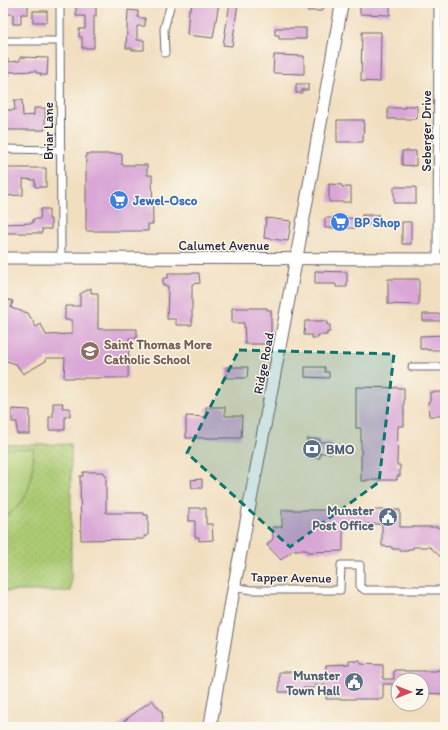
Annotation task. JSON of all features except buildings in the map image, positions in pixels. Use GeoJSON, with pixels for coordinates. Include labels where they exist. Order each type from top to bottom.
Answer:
{"type":"FeatureCollection","features":[{"type":"Feature","properties":{"kind":"main road","name":"Ridge Road"},"geometry":{"type":"LineString","coordinates":[[210,727],[234,587],[296,260],[342,3]]}},
{"type":"Feature","properties":{"kind":"main road","name":"Calumet Avenue"},"geometry":{"type":"LineString","coordinates":[[3,258],[296,260],[441,259]]}},
{"type":"Feature","properties":{"kind":"street","name":"Briar Lane"},"geometry":{"type":"LineString","coordinates":[[60,3],[61,258]]}},
{"type":"Feature","properties":{"kind":"street"},"geometry":{"type":"LineString","coordinates":[[165,53],[164,29],[171,3]]}},
{"type":"Feature","properties":{"kind":"street","name":"Seberger Drive"},"geometry":{"type":"LineString","coordinates":[[438,3],[442,50],[441,259]]}},
{"type":"Feature","properties":{"kind":"street"},"geometry":{"type":"LineString","coordinates":[[3,41],[60,41]]}},
{"type":"Feature","properties":{"kind":"street"},"geometry":{"type":"LineString","coordinates":[[3,150],[60,150]]}},
{"type":"Feature","properties":{"kind":"street"},"geometry":{"type":"LineString","coordinates":[[412,367],[445,367]]}},
{"type":"Feature","properties":{"kind":"street","name":"Tapper Avenue"},"geometry":{"type":"LineString","coordinates":[[234,587],[252,590],[340,590],[341,565],[360,565],[360,586],[365,590],[445,590]]}},
{"type":"Feature","properties":{"kind":"highlighted area"},"geometry":{"type":"Polygon","coordinates":[[[239,350],[394,354],[379,482],[290,547],[187,453],[239,350]]]}},
{"type":"Feature","properties":{"kind":"green space"},"geometry":{"type":"Polygon","coordinates":[[[71,444],[71,591],[3,591],[3,445],[71,444]]]}},
{"type":"Feature","properties":{"kind":"green space"},"geometry":{"type":"Polygon","coordinates":[[[3,449],[33,449],[33,456],[31,479],[26,494],[16,508],[3,518],[3,449]]]}},
{"type":"Feature","properties":{"kind":"place","name":"Jewel-Osco"},"geometry":{"type":"Point","coordinates":[119,200]}},
{"type":"Feature","properties":{"kind":"place","name":"BP Shop"},"geometry":{"type":"Point","coordinates":[340,222]}},
{"type":"Feature","properties":{"kind":"place","name":"Saint Thomas More Catholic School"},"geometry":{"type":"Point","coordinates":[90,351]}},
{"type":"Feature","properties":{"kind":"place","name":"BMO"},"geometry":{"type":"Point","coordinates":[312,449]}},
{"type":"Feature","properties":{"kind":"place","name":"Munster Post Office"},"geometry":{"type":"Point","coordinates":[388,517]}},
{"type":"Feature","properties":{"kind":"place","name":"Munster Town Hall"},"geometry":{"type":"Point","coordinates":[354,682]}}]}
